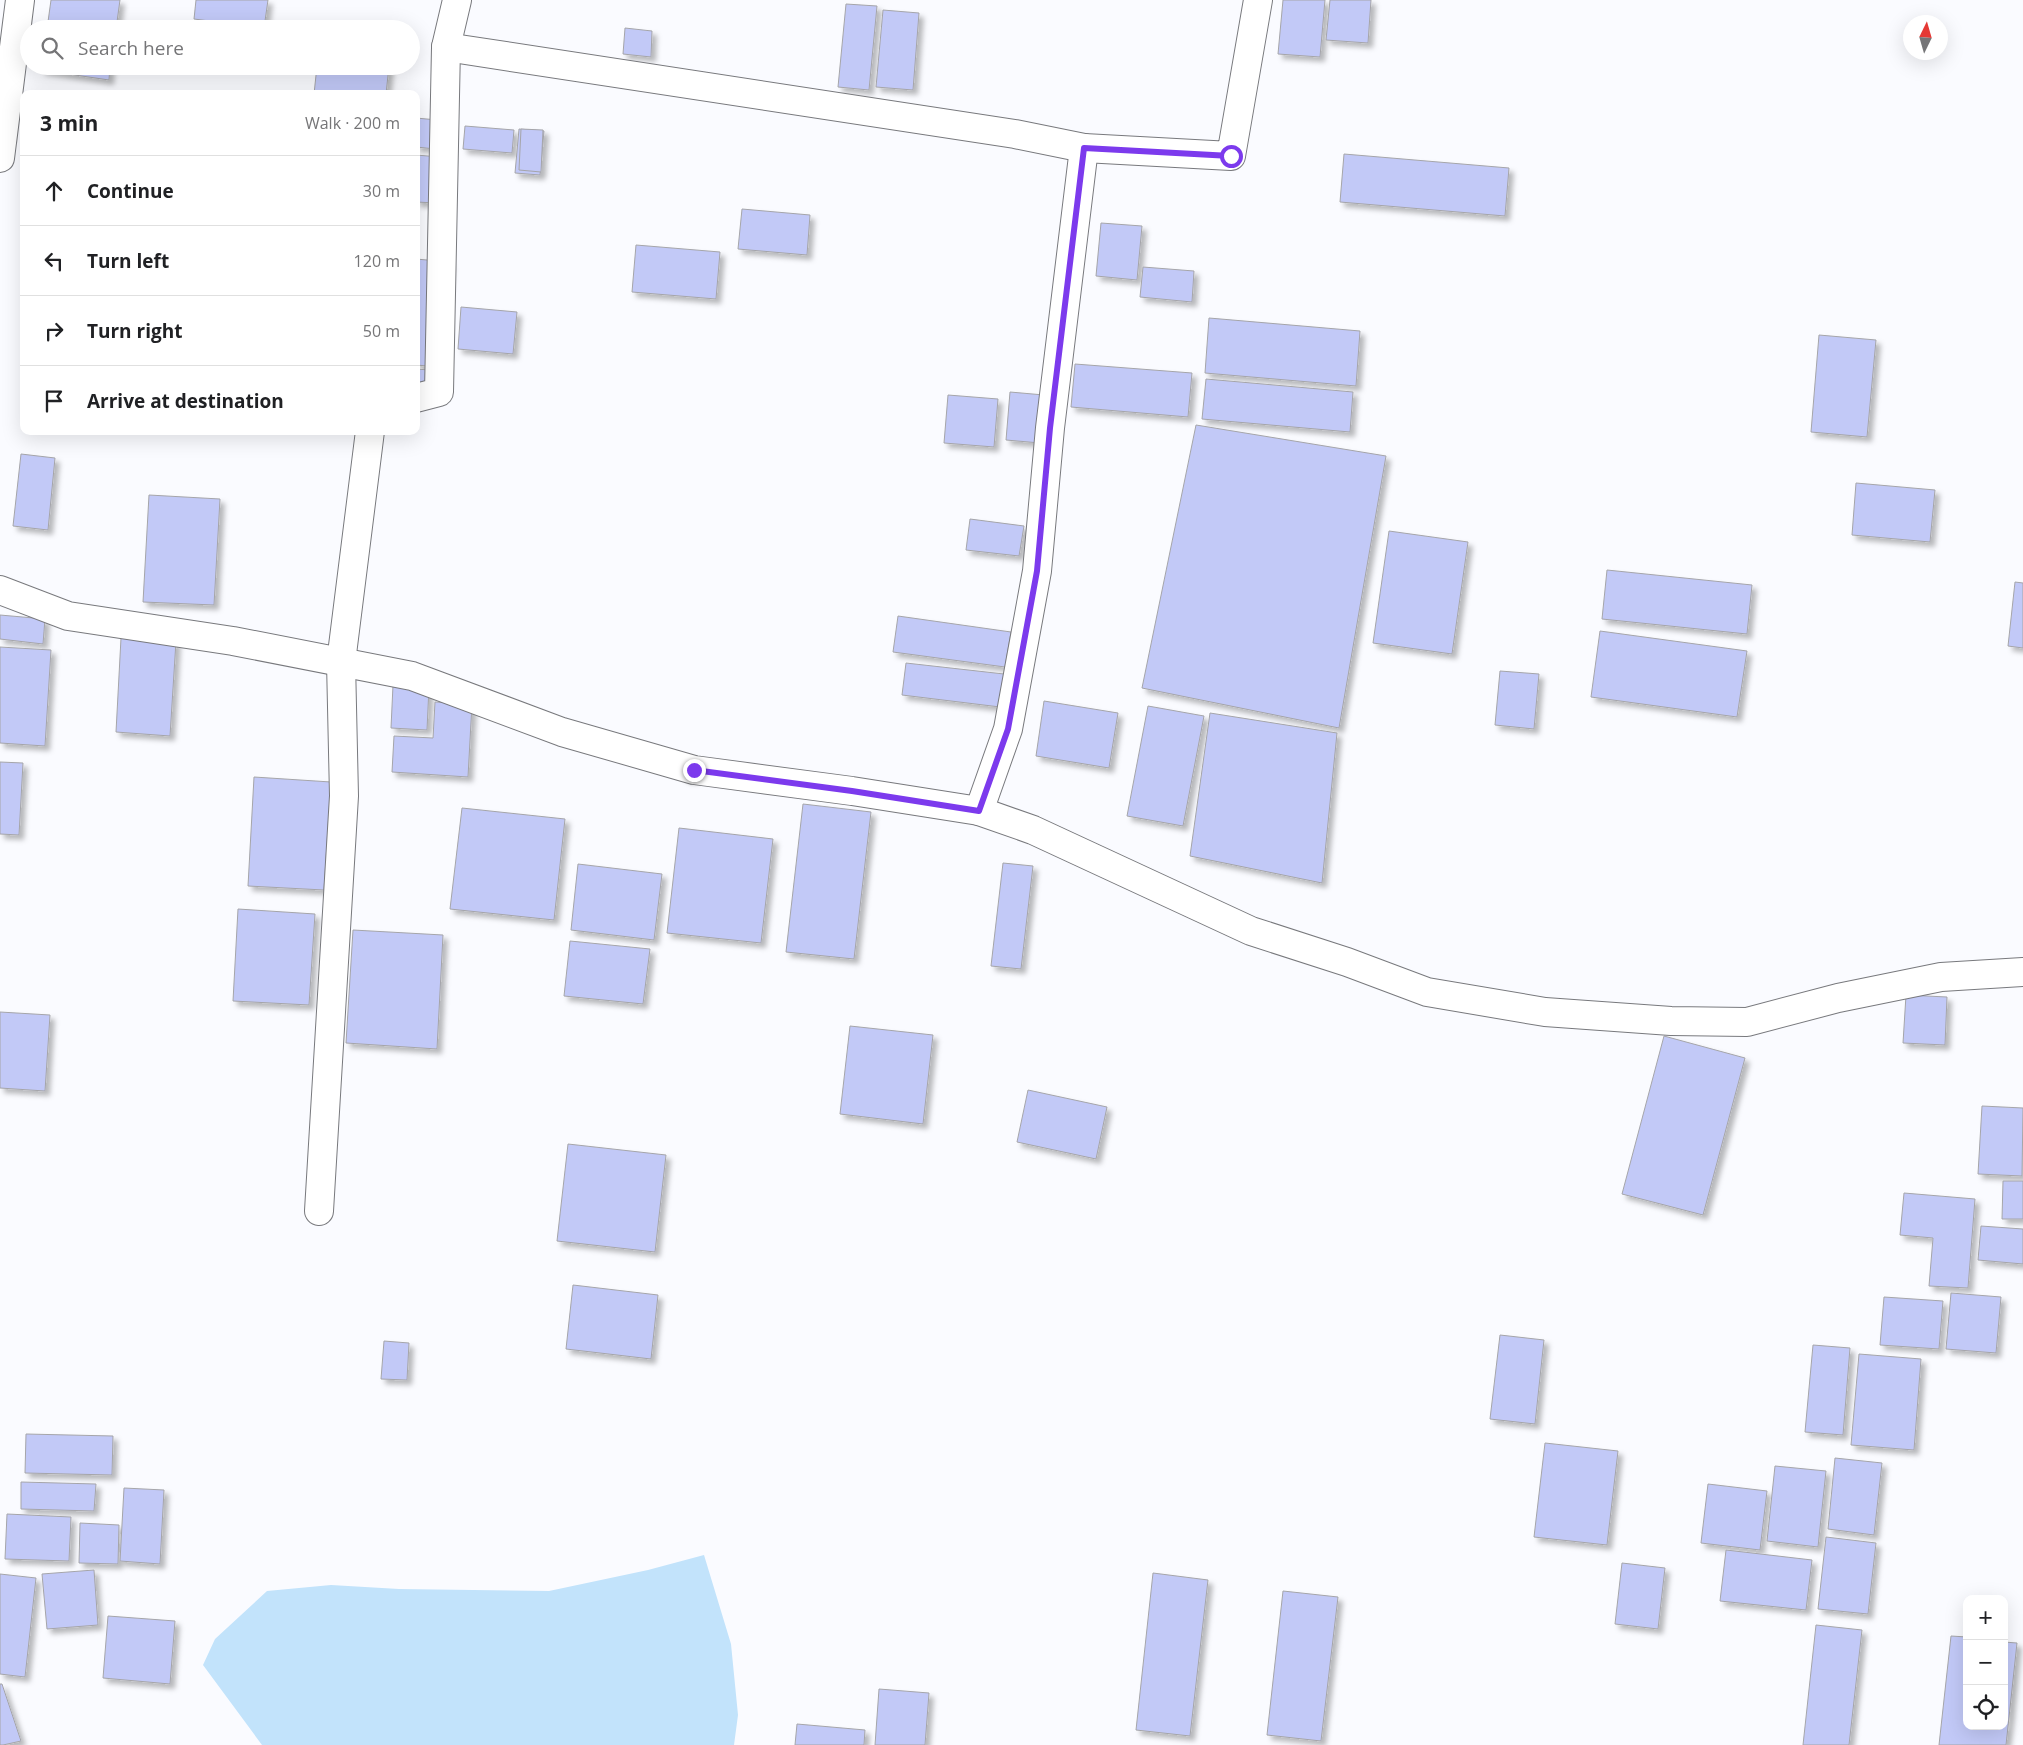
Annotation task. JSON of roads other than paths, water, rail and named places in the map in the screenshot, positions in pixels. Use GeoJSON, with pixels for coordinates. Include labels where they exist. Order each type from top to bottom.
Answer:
{"type":"FeatureCollection","features":[{"type":"Feature","properties":{"kind":"street"},"geometry":{"type":"LineString","coordinates":[[0,158],[20,0]]}},
{"type":"Feature","properties":{"kind":"street"},"geometry":{"type":"LineString","coordinates":[[420,397],[439,392],[446,47],[457,0]]}},
{"type":"Feature","properties":{"kind":"street"},"geometry":{"type":"LineString","coordinates":[[446,47],[1015,134],[1084,148],[1231,156],[1258,0]]}},
{"type":"Feature","properties":{"kind":"street"},"geometry":{"type":"LineString","coordinates":[[979,811],[1008,729],[1037,571],[1050,428],[1084,148]]}},
{"type":"Feature","properties":{"kind":"street"},"geometry":{"type":"LineString","coordinates":[[319,1211],[344,796],[341,662],[369,435]]}},
{"type":"Feature","properties":{"kind":"street"},"geometry":{"type":"LineString","coordinates":[[0,590],[68,616],[234,641],[412,676],[562,732],[694,770],[852,791],[979,811],[1033,830],[1250,931],[1347,962],[1427,992],[1546,1012],[1671,1021],[1747,1022],[1838,998],[1941,977],[2023,972]]}},
{"type":"Feature","properties":{"kind":"water"},"geometry":{"type":"Polygon","coordinates":[[[704,1555],[731,1644],[738,1715],[734,1745],[262,1745],[203,1665],[215,1639],[267,1591],[331,1585],[399,1589],[549,1591],[648,1570],[704,1555]]]}}]}
